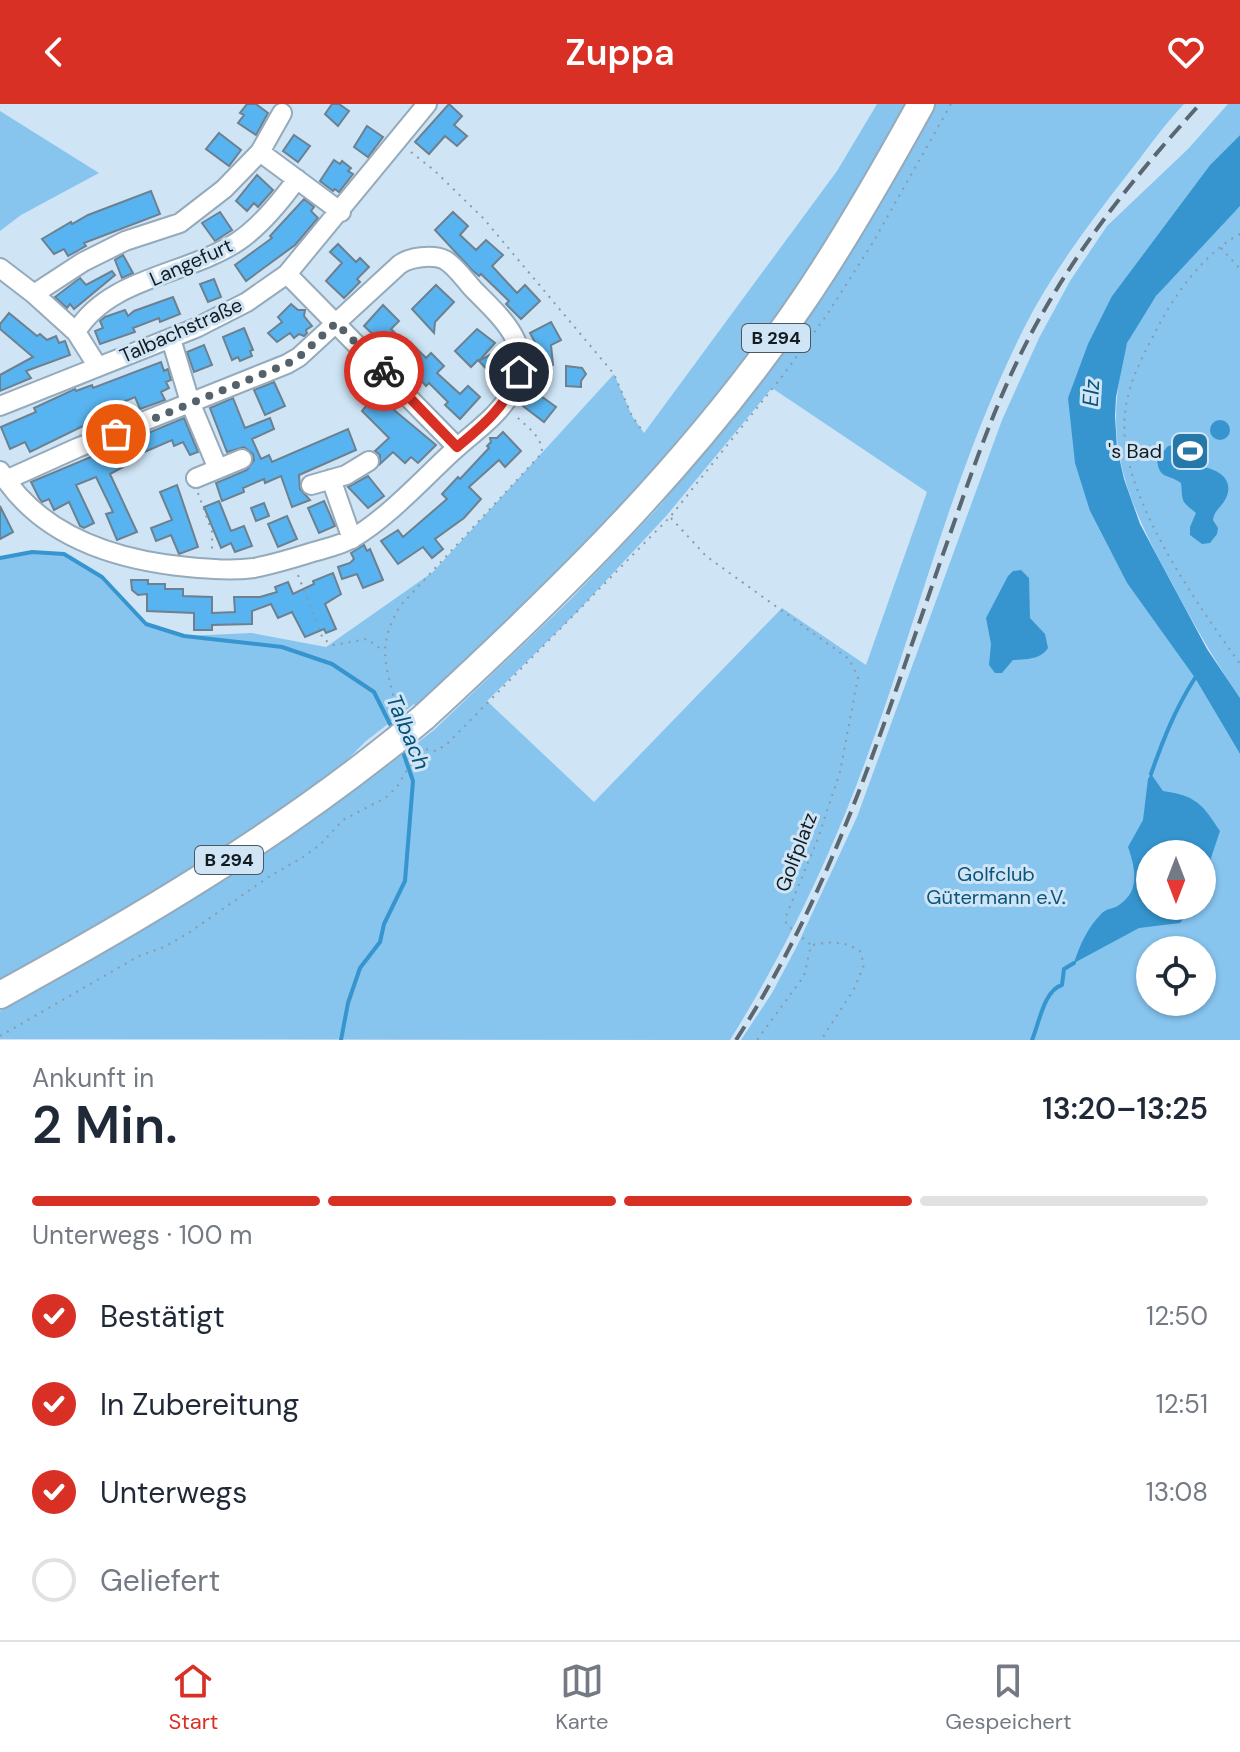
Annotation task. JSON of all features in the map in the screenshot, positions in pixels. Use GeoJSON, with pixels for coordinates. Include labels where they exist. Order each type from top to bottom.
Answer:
{"type":"FeatureCollection","features":[{"type":"Feature","properties":{"kind":"highway","name":"B 294"},"geometry":{"type":"LineString","coordinates":[[0,995],[171,898],[286,822],[424,717],[581,570],[711,424],[803,302],[867,200],[921,104]]}},
{"type":"Feature","properties":{"kind":"street","name":"Talbachstraße"},"geometry":{"type":"LineString","coordinates":[[0,406],[171,339],[247,302],[287,274],[427,104]]}},
{"type":"Feature","properties":{"kind":"street","name":"Langefurt"},"geometry":{"type":"LineString","coordinates":[[34,294],[83,262],[125,241],[180,223],[224,189],[260,152],[282,113]]}},
{"type":"Feature","properties":{"kind":"street"},"geometry":{"type":"LineString","coordinates":[[260,152],[341,212]]}},
{"type":"Feature","properties":{"kind":"street","name":"Langefurt"},"geometry":{"type":"LineString","coordinates":[[76,332],[87,314],[116,294],[213,255],[239,241],[276,205],[297,179]]}},
{"type":"Feature","properties":{"kind":"street"},"geometry":{"type":"LineString","coordinates":[[428,257],[445,260],[503,318],[517,339],[521,353],[519,372],[511,394],[489,420],[352,539],[253,568],[212,570],[160,565],[110,553],[61,531],[26,506],[3,476],[287,364],[336,323],[399,265],[409,259],[428,257]]}},
{"type":"Feature","properties":{"kind":"street"},"geometry":{"type":"LineString","coordinates":[[0,268],[76,332],[98,367]]}},
{"type":"Feature","properties":{"kind":"street"},"geometry":{"type":"LineString","coordinates":[[287,274],[457,447]]}},
{"type":"Feature","properties":{"kind":"street"},"geometry":{"type":"LineString","coordinates":[[171,339],[190,402],[218,469]]}},
{"type":"Feature","properties":{"kind":"street"},"geometry":{"type":"LineString","coordinates":[[196,478],[242,459]]}},
{"type":"Feature","properties":{"kind":"street"},"geometry":{"type":"LineString","coordinates":[[311,485],[346,475],[369,461]]}},
{"type":"Feature","properties":{"kind":"street"},"geometry":{"type":"LineString","coordinates":[[331,479],[352,539]]}},
{"type":"Feature","properties":{"kind":"path","name":"Golfplatz"},"geometry":{"type":"LineString","coordinates":[[811,945],[786,924],[786,916],[817,841],[840,772],[858,677],[849,659],[706,556],[670,517],[826,316],[872,244],[951,104]]}},
{"type":"Feature","properties":{"kind":"path"},"geometry":{"type":"LineString","coordinates":[[397,142],[435,171],[494,231],[614,374],[632,416],[644,433]]}},
{"type":"Feature","properties":{"kind":"path"},"geometry":{"type":"LineString","coordinates":[[1240,234],[1220,247],[1197,270],[1167,311],[1138,363],[1125,414],[1127,455],[1146,509],[1174,566],[1240,664]]}},
{"type":"Feature","properties":{"kind":"path"},"geometry":{"type":"LineString","coordinates":[[1220,247],[1240,269]]}},
{"type":"Feature","properties":{"kind":"path"},"geometry":{"type":"LineString","coordinates":[[292,559],[323,639],[334,645],[367,639],[383,650],[387,627],[400,606],[542,453],[542,443],[537,436],[502,404]]}},
{"type":"Feature","properties":{"kind":"path"},"geometry":{"type":"LineString","coordinates":[[196,478],[194,484],[212,532],[212,570]]}},
{"type":"Feature","properties":{"kind":"path"},"geometry":{"type":"LineString","coordinates":[[0,1036],[139,956],[187,934],[267,878],[303,857],[320,845],[343,820],[385,798],[397,787],[419,749]]}},
{"type":"Feature","properties":{"kind":"path"},"geometry":{"type":"LineString","coordinates":[[757,1040],[804,976],[811,945],[831,941],[847,943],[860,951],[864,965],[854,989],[821,1040]]}},
{"type":"Feature","properties":{"kind":"green space"},"geometry":{"type":"Polygon","coordinates":[[[877,104],[907,104],[790,299],[690,432],[568,566],[417,708],[414,704],[366,741],[344,763],[246,835],[154,894],[0,980],[0,558],[32,552],[64,554],[102,577],[146,624],[184,636],[252,633],[326,647],[433,572],[614,374],[632,416],[644,433],[837,171],[877,104]]]}},
{"type":"Feature","properties":{"kind":"green space"},"geometry":{"type":"Polygon","coordinates":[[[933,104],[1184,104],[1084,231],[1023,330],[972,448],[845,814],[792,929],[730,1040],[0,1039],[0,1011],[268,852],[434,730],[570,600],[656,510],[718,437],[858,241],[933,104]],[[772,388],[667,515],[577,612],[487,701],[594,802],[782,608],[866,665],[927,492],[772,388]]]}},
{"type":"Feature","properties":{"kind":"green space","name":"Golfclub Gütermann e.V."},"geometry":{"type":"Polygon","coordinates":[[[1228,104],[1240,104],[1240,135],[1210,165],[1112,296],[1090,511],[1127,583],[1195,678],[1240,754],[1240,1040],[741,1040],[772,993],[797,946],[857,817],[1002,420],[1039,338],[1070,281],[1107,226],[1188,149],[1228,104]]]}},
{"type":"Feature","properties":{"kind":"green space"},"geometry":{"type":"Polygon","coordinates":[[[0,111],[99,173],[21,215],[0,231],[0,111]]]}},
{"type":"Feature","properties":{"kind":"green space","name":"'s Bad"},"geometry":{"type":"Polygon","coordinates":[[[1240,206],[1240,698],[1188,613],[1135,509],[1120,459],[1116,405],[1125,349],[1139,322],[1178,269],[1240,206]]]}},
{"type":"Feature","properties":{"kind":"water","name":"Elz"},"geometry":{"type":"Polygon","coordinates":[[[1240,135],[1240,206],[1156,296],[1127,343],[1115,416],[1117,448],[1124,479],[1140,524],[1207,649],[1240,698],[1240,754],[1195,678],[1127,583],[1090,511],[1075,463],[1068,398],[1088,344],[1112,296],[1210,165],[1240,135]]]}},
{"type":"Feature","properties":{"kind":"water"},"geometry":{"type":"Polygon","coordinates":[[[1216,420],[1224,420],[1230,430],[1224,440],[1216,440],[1210,434],[1210,426],[1216,420]]]}},
{"type":"Feature","properties":{"kind":"water"},"geometry":{"type":"Polygon","coordinates":[[[1168,446],[1182,449],[1196,466],[1221,474],[1228,484],[1226,498],[1213,520],[1218,528],[1217,534],[1210,543],[1202,544],[1190,535],[1196,513],[1183,500],[1181,483],[1160,470],[1157,459],[1168,446]]]}},
{"type":"Feature","properties":{"kind":"water"},"geometry":{"type":"Polygon","coordinates":[[[1021,570],[1029,578],[1030,618],[1045,634],[1048,648],[1037,657],[1013,660],[1002,673],[995,673],[989,665],[991,644],[986,618],[1008,576],[1013,571],[1021,570]]]}},
{"type":"Feature","properties":{"kind":"water"},"geometry":{"type":"Polygon","coordinates":[[[1151,774],[1163,791],[1198,803],[1220,831],[1216,843],[1216,840],[1136,840],[1136,920],[1182,920],[1180,923],[1139,928],[1074,963],[1085,936],[1097,918],[1104,911],[1119,905],[1131,893],[1134,870],[1128,847],[1143,820],[1151,774]]]}},
{"type":"Feature","properties":{"kind":"building"},"geometry":{"type":"Polygon","coordinates":[[[247,104],[256,104],[268,113],[256,135],[238,123],[244,115],[240,113],[247,104]]]}},
{"type":"Feature","properties":{"kind":"building"},"geometry":{"type":"Polygon","coordinates":[[[332,104],[339,104],[349,111],[338,126],[325,114],[332,104]]]}},
{"type":"Feature","properties":{"kind":"building"},"geometry":{"type":"Polygon","coordinates":[[[449,104],[462,116],[454,125],[467,136],[457,146],[445,136],[429,154],[415,142],[449,104]]]}},
{"type":"Feature","properties":{"kind":"building"},"geometry":{"type":"Polygon","coordinates":[[[367,126],[383,137],[368,157],[354,147],[367,126]]]}},
{"type":"Feature","properties":{"kind":"building"},"geometry":{"type":"Polygon","coordinates":[[[219,133],[241,150],[229,166],[206,149],[219,133]]]}},
{"type":"Feature","properties":{"kind":"building"},"geometry":{"type":"Polygon","coordinates":[[[294,135],[310,146],[298,162],[283,151],[294,135]]]}},
{"type":"Feature","properties":{"kind":"building"},"geometry":{"type":"Polygon","coordinates":[[[334,160],[340,164],[342,161],[353,174],[339,192],[320,181],[334,160]]]}},
{"type":"Feature","properties":{"kind":"building"},"geometry":{"type":"Polygon","coordinates":[[[257,175],[273,190],[258,207],[254,203],[247,211],[236,201],[257,175]]]}},
{"type":"Feature","properties":{"kind":"building"},"geometry":{"type":"Polygon","coordinates":[[[151,191],[160,214],[84,243],[86,246],[68,256],[64,249],[54,254],[42,239],[71,222],[151,191]]]}},
{"type":"Feature","properties":{"kind":"building"},"geometry":{"type":"Polygon","coordinates":[[[304,199],[314,207],[311,211],[318,218],[295,245],[246,281],[235,265],[272,238],[270,236],[304,199]]]}},
{"type":"Feature","properties":{"kind":"building"},"geometry":{"type":"Polygon","coordinates":[[[220,212],[232,230],[215,241],[202,223],[220,212]]]}},
{"type":"Feature","properties":{"kind":"building"},"geometry":{"type":"Polygon","coordinates":[[[453,212],[468,226],[460,235],[476,250],[486,240],[503,255],[492,266],[517,293],[525,285],[540,301],[521,319],[506,304],[509,301],[481,274],[479,276],[471,269],[435,230],[453,212]]]}},
{"type":"Feature","properties":{"kind":"building"},"geometry":{"type":"Polygon","coordinates":[[[338,244],[356,262],[360,258],[369,267],[357,279],[360,282],[344,298],[326,281],[342,263],[330,252],[338,244]]]}},
{"type":"Feature","properties":{"kind":"building"},"geometry":{"type":"Polygon","coordinates":[[[123,255],[133,273],[122,278],[115,260],[123,255]]]}},
{"type":"Feature","properties":{"kind":"building"},"geometry":{"type":"Polygon","coordinates":[[[112,271],[115,275],[74,309],[70,304],[67,308],[55,297],[80,278],[86,285],[112,271]]]}},
{"type":"Feature","properties":{"kind":"building"},"geometry":{"type":"Polygon","coordinates":[[[214,279],[221,297],[208,302],[200,284],[214,279]]]}},
{"type":"Feature","properties":{"kind":"building"},"geometry":{"type":"Polygon","coordinates":[[[436,285],[454,302],[435,322],[434,333],[412,309],[436,285]]]}},
{"type":"Feature","properties":{"kind":"building"},"geometry":{"type":"Polygon","coordinates":[[[173,297],[180,314],[160,322],[159,318],[133,328],[135,332],[100,344],[95,331],[103,328],[100,321],[105,317],[125,310],[128,316],[173,297]]]}},
{"type":"Feature","properties":{"kind":"building"},"geometry":{"type":"Polygon","coordinates":[[[291,304],[298,310],[305,310],[304,316],[312,326],[304,336],[299,334],[294,338],[290,333],[277,342],[268,333],[282,322],[278,317],[291,304]]]}},
{"type":"Feature","properties":{"kind":"building"},"geometry":{"type":"Polygon","coordinates":[[[383,305],[399,321],[391,329],[407,345],[410,342],[426,358],[431,353],[444,366],[437,373],[460,394],[468,386],[480,397],[460,419],[445,405],[448,402],[429,383],[426,386],[383,338],[380,341],[364,326],[383,305]]]}},
{"type":"Feature","properties":{"kind":"building"},"geometry":{"type":"Polygon","coordinates":[[[9,313],[37,336],[40,334],[47,340],[56,336],[59,343],[65,341],[70,355],[26,371],[31,378],[0,391],[0,375],[33,357],[0,329],[0,324],[9,313]]]}},
{"type":"Feature","properties":{"kind":"building"},"geometry":{"type":"Polygon","coordinates":[[[551,322],[561,340],[551,345],[553,365],[540,367],[538,348],[530,333],[551,322]]]}},
{"type":"Feature","properties":{"kind":"building"},"geometry":{"type":"Polygon","coordinates":[[[244,328],[253,350],[250,351],[252,356],[240,361],[238,357],[232,360],[223,337],[244,328]]]}},
{"type":"Feature","properties":{"kind":"building"},"geometry":{"type":"Polygon","coordinates":[[[477,329],[495,343],[479,361],[493,353],[508,368],[495,378],[478,360],[471,367],[455,351],[477,329]]]}},
{"type":"Feature","properties":{"kind":"building"},"geometry":{"type":"Polygon","coordinates":[[[204,345],[212,365],[194,372],[187,352],[204,345]]]}},
{"type":"Feature","properties":{"kind":"building"},"geometry":{"type":"Polygon","coordinates":[[[161,362],[164,371],[168,369],[171,380],[166,382],[169,388],[161,392],[165,400],[140,409],[135,397],[109,408],[112,417],[85,432],[83,426],[30,452],[25,442],[10,449],[1,427],[36,412],[34,408],[75,389],[92,385],[93,388],[161,362]]]}},
{"type":"Feature","properties":{"kind":"building"},"geometry":{"type":"Polygon","coordinates":[[[566,366],[582,368],[586,374],[581,387],[566,386],[566,366]]]}},
{"type":"Feature","properties":{"kind":"building"},"geometry":{"type":"Polygon","coordinates":[[[274,382],[285,406],[265,415],[254,390],[274,382]]]}},
{"type":"Feature","properties":{"kind":"building"},"geometry":{"type":"Polygon","coordinates":[[[534,391],[556,407],[544,422],[523,406],[534,391]]]}},
{"type":"Feature","properties":{"kind":"building"},"geometry":{"type":"Polygon","coordinates":[[[377,394],[386,400],[388,398],[397,407],[394,410],[436,445],[418,463],[411,457],[405,463],[393,452],[380,464],[380,455],[375,451],[389,438],[362,411],[367,398],[377,394]]]}},
{"type":"Feature","properties":{"kind":"building"},"geometry":{"type":"Polygon","coordinates":[[[233,398],[245,428],[270,418],[274,429],[252,439],[261,459],[269,455],[272,462],[348,429],[356,450],[299,475],[300,489],[310,500],[292,507],[281,476],[265,483],[264,479],[222,501],[216,483],[247,470],[254,460],[253,454],[244,447],[227,452],[210,408],[233,398]]]}},
{"type":"Feature","properties":{"kind":"building"},"geometry":{"type":"Polygon","coordinates":[[[184,418],[198,452],[190,455],[183,442],[174,446],[172,440],[121,462],[123,467],[110,474],[137,532],[117,540],[106,514],[113,512],[96,477],[76,485],[94,523],[84,528],[80,526],[69,502],[54,510],[49,499],[42,502],[31,482],[184,418]]]}},
{"type":"Feature","properties":{"kind":"building"},"geometry":{"type":"Polygon","coordinates":[[[503,432],[521,451],[505,467],[499,460],[469,487],[481,499],[464,518],[435,539],[443,549],[432,558],[423,547],[398,564],[381,541],[398,530],[403,537],[447,499],[442,494],[489,448],[490,438],[497,438],[503,432]]]}},
{"type":"Feature","properties":{"kind":"building"},"geometry":{"type":"Polygon","coordinates":[[[368,476],[384,496],[368,508],[348,487],[368,476]]]}},
{"type":"Feature","properties":{"kind":"building"},"geometry":{"type":"Polygon","coordinates":[[[177,485],[198,547],[179,554],[171,535],[156,541],[151,528],[172,520],[160,492],[177,485]]]}},
{"type":"Feature","properties":{"kind":"building"},"geometry":{"type":"Polygon","coordinates":[[[219,501],[231,531],[244,526],[252,546],[235,552],[231,543],[221,548],[204,507],[219,501]]]}},
{"type":"Feature","properties":{"kind":"building"},"geometry":{"type":"Polygon","coordinates":[[[324,501],[335,526],[319,533],[308,508],[324,501]]]}},
{"type":"Feature","properties":{"kind":"building"},"geometry":{"type":"Polygon","coordinates":[[[264,503],[269,516],[256,521],[251,508],[264,503]]]}},
{"type":"Feature","properties":{"kind":"building"},"geometry":{"type":"Polygon","coordinates":[[[0,506],[13,532],[0,539],[0,506]]]}},
{"type":"Feature","properties":{"kind":"building"},"geometry":{"type":"Polygon","coordinates":[[[287,516],[297,539],[278,547],[268,524],[287,516]]]}},
{"type":"Feature","properties":{"kind":"building"},"geometry":{"type":"Polygon","coordinates":[[[364,545],[367,551],[370,549],[383,580],[363,588],[357,574],[342,579],[338,567],[350,563],[354,559],[351,553],[364,545]]]}},
{"type":"Feature","properties":{"kind":"building"},"geometry":{"type":"Polygon","coordinates":[[[333,573],[341,594],[325,604],[336,629],[326,633],[324,629],[305,637],[292,612],[278,618],[271,604],[252,611],[252,624],[212,625],[212,630],[194,630],[194,613],[147,611],[147,594],[138,595],[132,590],[131,580],[165,584],[165,589],[183,589],[183,596],[212,597],[212,613],[235,612],[234,597],[260,597],[277,592],[275,587],[288,582],[293,594],[333,573]]]}},
{"type":"Feature","properties":{"kind":"waterway","name":"Talbach"},"geometry":{"type":"LineString","coordinates":[[0,558],[32,552],[64,554],[102,577],[146,624],[184,636],[282,647],[332,664],[374,692],[393,730]]}},
{"type":"Feature","properties":{"kind":"waterway"},"geometry":{"type":"LineString","coordinates":[[1151,774],[1170,725],[1195,678]]}},
{"type":"Feature","properties":{"kind":"waterway","name":"Talbach"},"geometry":{"type":"LineString","coordinates":[[341,1040],[348,1003],[360,968],[380,942],[384,924],[405,881],[413,781],[402,749]]}},
{"type":"Feature","properties":{"kind":"waterway"},"geometry":{"type":"LineString","coordinates":[[1032,1040],[1046,1000],[1062,985],[1064,969],[1074,963]]}},
{"type":"Feature","properties":{"kind":"railway"},"geometry":{"type":"LineString","coordinates":[[736,1040],[801,925],[854,805],[962,500],[1018,359],[1050,300],[1088,241],[1130,185],[1200,104]]}},
{"type":"Feature","properties":{"kind":"way so far"},"geometry":{"type":"LineString","coordinates":[[116,434],[287,364],[336,323],[384,371]]}},
{"type":"Feature","properties":{"kind":"place","name":"'s Bad"},"geometry":{"type":"Point","coordinates":[1190,451]}},
{"type":"Feature","properties":{"kind":"route"},"geometry":{"type":"LineString","coordinates":[[384,371],[457,447],[489,420],[511,394],[519,372]]}}]}
